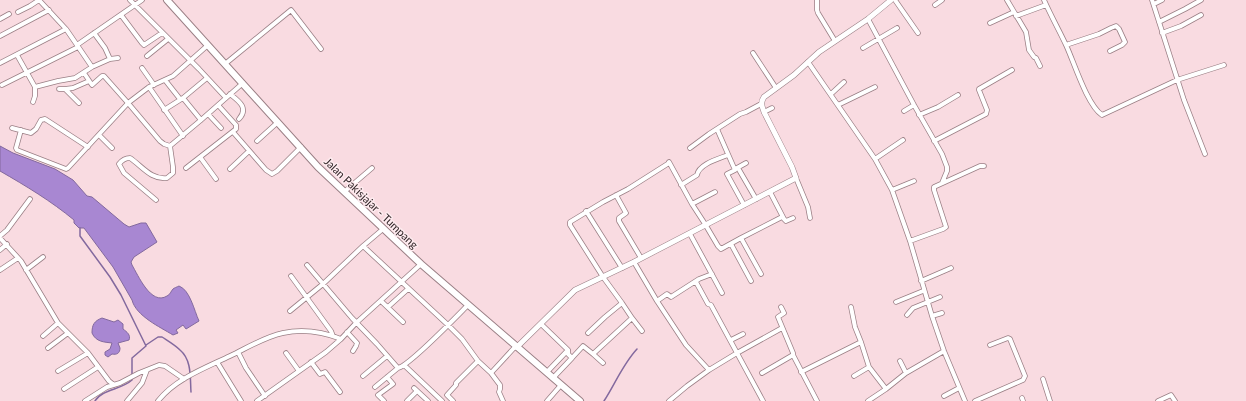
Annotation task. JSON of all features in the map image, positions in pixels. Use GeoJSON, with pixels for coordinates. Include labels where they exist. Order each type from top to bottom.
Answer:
{"type":"FeatureCollection","features":[{"type":"Feature","properties":{"kind":"main road","name":"Jalan Pakisjajar - Tumpang"},"geometry":{"type":"LineString","coordinates":[[167,0],[322,170],[344,192],[421,264],[580,401]]}},
{"type":"Feature","properties":{"kind":"street"},"geometry":{"type":"LineString","coordinates":[[18,12],[39,0],[66,29],[92,67]]}},
{"type":"Feature","properties":{"kind":"street"},"geometry":{"type":"LineString","coordinates":[[130,0],[226,98]]}},
{"type":"Feature","properties":{"kind":"street"},"geometry":{"type":"LineString","coordinates":[[2,85],[78,46],[94,33],[142,0]]}},
{"type":"Feature","properties":{"kind":"street"},"geometry":{"type":"LineString","coordinates":[[817,0],[818,13],[835,41]]}},
{"type":"Feature","properties":{"kind":"street"},"geometry":{"type":"LineString","coordinates":[[690,148],[740,114],[761,104],[764,97],[809,63],[820,52],[868,19],[891,0]]}},
{"type":"Feature","properties":{"kind":"street"},"geometry":{"type":"LineString","coordinates":[[895,0],[918,33]]}},
{"type":"Feature","properties":{"kind":"street"},"geometry":{"type":"LineString","coordinates":[[935,5],[942,0]]}},
{"type":"Feature","properties":{"kind":"street"},"geometry":{"type":"LineString","coordinates":[[1007,0],[1026,32],[1029,50],[1036,58],[1040,66]]}},
{"type":"Feature","properties":{"kind":"street"},"geometry":{"type":"LineString","coordinates":[[1162,0],[1153,2],[1177,80],[1205,154]]}},
{"type":"Feature","properties":{"kind":"street"},"geometry":{"type":"LineString","coordinates":[[1159,22],[1201,0]]}},
{"type":"Feature","properties":{"kind":"street"},"geometry":{"type":"LineString","coordinates":[[990,23],[1045,2],[1089,98],[1098,112],[1102,115],[1177,80],[1224,65]]}},
{"type":"Feature","properties":{"kind":"street"},"geometry":{"type":"LineString","coordinates":[[0,36],[49,10]]}},
{"type":"Feature","properties":{"kind":"street"},"geometry":{"type":"LineString","coordinates":[[225,64],[291,10],[321,49]]}},
{"type":"Feature","properties":{"kind":"street"},"geometry":{"type":"LineString","coordinates":[[0,19],[9,14]]}},
{"type":"Feature","properties":{"kind":"street"},"geometry":{"type":"LineString","coordinates":[[121,14],[144,45],[162,33]]}},
{"type":"Feature","properties":{"kind":"street"},"geometry":{"type":"LineString","coordinates":[[1162,33],[1181,26],[1201,15]]}},
{"type":"Feature","properties":{"kind":"street"},"geometry":{"type":"LineString","coordinates":[[868,19],[919,115],[942,154],[947,167],[947,172],[942,183]]}},
{"type":"Feature","properties":{"kind":"street"},"geometry":{"type":"LineString","coordinates":[[1066,45],[1099,34],[1116,26],[1125,42],[1110,51]]}},
{"type":"Feature","properties":{"kind":"street"},"geometry":{"type":"LineString","coordinates":[[863,48],[897,28]]}},
{"type":"Feature","properties":{"kind":"street"},"geometry":{"type":"LineString","coordinates":[[0,63],[66,29]]}},
{"type":"Feature","properties":{"kind":"street"},"geometry":{"type":"LineString","coordinates":[[94,33],[110,60]]}},
{"type":"Feature","properties":{"kind":"street"},"geometry":{"type":"LineString","coordinates":[[146,56],[168,39]]}},
{"type":"Feature","properties":{"kind":"street"},"geometry":{"type":"LineString","coordinates":[[21,130],[16,148],[17,150],[66,169],[71,166],[128,103],[149,87],[166,80],[177,73],[208,45]]}},
{"type":"Feature","properties":{"kind":"street"},"geometry":{"type":"LineString","coordinates":[[753,53],[776,88]]}},
{"type":"Feature","properties":{"kind":"street"},"geometry":{"type":"LineString","coordinates":[[17,55],[35,87],[33,102]]}},
{"type":"Feature","properties":{"kind":"street"},"geometry":{"type":"LineString","coordinates":[[35,87],[58,80],[75,78],[92,67],[118,58]]}},
{"type":"Feature","properties":{"kind":"street"},"geometry":{"type":"LineString","coordinates":[[809,63],[875,159],[892,190],[910,241],[923,291],[944,351],[965,401]]}},
{"type":"Feature","properties":{"kind":"street"},"geometry":{"type":"LineString","coordinates":[[142,68],[154,85]]}},
{"type":"Feature","properties":{"kind":"street"},"geometry":{"type":"LineString","coordinates":[[934,141],[986,114],[987,110],[978,90],[1012,70]]}},
{"type":"Feature","properties":{"kind":"street"},"geometry":{"type":"LineString","coordinates":[[84,73],[92,85],[104,76],[160,141],[170,146]]}},
{"type":"Feature","properties":{"kind":"street"},"geometry":{"type":"LineString","coordinates":[[164,110],[181,99],[207,78]]}},
{"type":"Feature","properties":{"kind":"street"},"geometry":{"type":"LineString","coordinates":[[166,80],[181,99],[201,120]]}},
{"type":"Feature","properties":{"kind":"street"},"geometry":{"type":"LineString","coordinates":[[59,90],[73,88],[89,81]]}},
{"type":"Feature","properties":{"kind":"street"},"geometry":{"type":"LineString","coordinates":[[831,94],[844,82]]}},
{"type":"Feature","properties":{"kind":"street"},"geometry":{"type":"LineString","coordinates":[[170,146],[243,83]]}},
{"type":"Feature","properties":{"kind":"street"},"geometry":{"type":"LineString","coordinates":[[149,87],[183,136]]}},
{"type":"Feature","properties":{"kind":"street"},"geometry":{"type":"LineString","coordinates":[[838,106],[875,87]]}},
{"type":"Feature","properties":{"kind":"street"},"geometry":{"type":"LineString","coordinates":[[65,89],[78,103]]}},
{"type":"Feature","properties":{"kind":"street"},"geometry":{"type":"LineString","coordinates":[[230,94],[241,103],[242,113],[239,119]]}},
{"type":"Feature","properties":{"kind":"street"},"geometry":{"type":"LineString","coordinates":[[919,115],[938,107],[958,95]]}},
{"type":"Feature","properties":{"kind":"street"},"geometry":{"type":"LineString","coordinates":[[761,104],[792,167],[808,207],[810,218]]}},
{"type":"Feature","properties":{"kind":"street"},"geometry":{"type":"LineString","coordinates":[[186,168],[236,129],[236,125],[218,105]]}},
{"type":"Feature","properties":{"kind":"street"},"geometry":{"type":"LineString","coordinates":[[904,111],[914,105]]}},
{"type":"Feature","properties":{"kind":"street"},"geometry":{"type":"LineString","coordinates":[[764,112],[772,108]]}},
{"type":"Feature","properties":{"kind":"street"},"geometry":{"type":"LineString","coordinates":[[208,114],[221,128]]}},
{"type":"Feature","properties":{"kind":"street"},"geometry":{"type":"LineString","coordinates":[[12,128],[31,133],[34,132],[41,120],[45,119],[88,147]]}},
{"type":"Feature","properties":{"kind":"street"},"geometry":{"type":"LineString","coordinates":[[257,141],[278,122]]}},
{"type":"Feature","properties":{"kind":"street"},"geometry":{"type":"LineString","coordinates":[[717,129],[728,155],[756,198]]}},
{"type":"Feature","properties":{"kind":"street"},"geometry":{"type":"LineString","coordinates":[[233,132],[266,170],[272,174],[277,171],[301,147]]}},
{"type":"Feature","properties":{"kind":"street"},"geometry":{"type":"LineString","coordinates":[[99,135],[112,148]]}},
{"type":"Feature","properties":{"kind":"street"},"geometry":{"type":"LineString","coordinates":[[875,159],[903,140]]}},
{"type":"Feature","properties":{"kind":"street"},"geometry":{"type":"LineString","coordinates":[[156,200],[124,173],[119,164],[126,158],[130,158],[151,175],[157,178],[167,178],[172,173],[173,167],[170,146]]}},
{"type":"Feature","properties":{"kind":"street"},"geometry":{"type":"LineString","coordinates":[[230,169],[249,151]]}},
{"type":"Feature","properties":{"kind":"street"},"geometry":{"type":"LineString","coordinates":[[681,185],[697,175],[699,170],[716,159],[728,155]]}},
{"type":"Feature","properties":{"kind":"street"},"geometry":{"type":"LineString","coordinates":[[200,157],[216,179]]}},
{"type":"Feature","properties":{"kind":"street"},"geometry":{"type":"LineString","coordinates":[[642,331],[603,277],[569,223],[572,219],[616,195],[669,162],[692,204],[720,248],[731,244],[782,217]]}},
{"type":"Feature","properties":{"kind":"street"},"geometry":{"type":"LineString","coordinates":[[744,205],[727,174],[746,162]]}},
{"type":"Feature","properties":{"kind":"street"},"geometry":{"type":"LineString","coordinates":[[910,241],[946,227],[934,187],[980,166],[984,166]]}},
{"type":"Feature","properties":{"kind":"street"},"geometry":{"type":"LineString","coordinates":[[344,192],[372,168]]}},
{"type":"Feature","properties":{"kind":"street"},"geometry":{"type":"LineString","coordinates":[[490,373],[575,290],[690,234],[705,224],[796,178]]}},
{"type":"Feature","properties":{"kind":"street"},"geometry":{"type":"LineString","coordinates":[[892,190],[914,181]]}},
{"type":"Feature","properties":{"kind":"street"},"geometry":{"type":"LineString","coordinates":[[692,204],[715,192]]}},
{"type":"Feature","properties":{"kind":"street"},"geometry":{"type":"LineString","coordinates":[[770,192],[782,217],[786,220],[793,218]]}},
{"type":"Feature","properties":{"kind":"street"},"geometry":{"type":"LineString","coordinates":[[616,195],[626,213],[619,218],[620,221],[641,258]]}},
{"type":"Feature","properties":{"kind":"street"},"geometry":{"type":"LineString","coordinates":[[30,199],[0,237],[18,258],[58,322],[68,334],[88,352],[109,381],[114,385]]}},
{"type":"Feature","properties":{"kind":"street"},"geometry":{"type":"LineString","coordinates":[[586,211],[622,268]]}},
{"type":"Feature","properties":{"kind":"street"},"geometry":{"type":"LineString","coordinates":[[290,311],[383,229]]}},
{"type":"Feature","properties":{"kind":"street"},"geometry":{"type":"LineString","coordinates":[[690,234],[722,293]]}},
{"type":"Feature","properties":{"kind":"street"},"geometry":{"type":"LineString","coordinates":[[741,238],[761,274]]}},
{"type":"Feature","properties":{"kind":"street"},"geometry":{"type":"LineString","coordinates":[[0,250],[7,244]]}},
{"type":"Feature","properties":{"kind":"street"},"geometry":{"type":"LineString","coordinates":[[731,244],[751,281]]}},
{"type":"Feature","properties":{"kind":"street"},"geometry":{"type":"LineString","coordinates":[[363,246],[462,339],[478,361],[500,385],[499,392],[503,401]]}},
{"type":"Feature","properties":{"kind":"street"},"geometry":{"type":"LineString","coordinates":[[26,270],[43,257]]}},
{"type":"Feature","properties":{"kind":"street"},"geometry":{"type":"LineString","coordinates":[[0,270],[18,258]]}},
{"type":"Feature","properties":{"kind":"street"},"geometry":{"type":"LineString","coordinates":[[634,262],[657,301],[689,349],[709,370]]}},
{"type":"Feature","properties":{"kind":"street"},"geometry":{"type":"LineString","coordinates":[[257,401],[333,346],[421,264]]}},
{"type":"Feature","properties":{"kind":"street"},"geometry":{"type":"LineString","coordinates":[[307,265],[356,323],[378,344],[398,368]]}},
{"type":"Feature","properties":{"kind":"street"},"geometry":{"type":"LineString","coordinates":[[921,281],[951,268]]}},
{"type":"Feature","properties":{"kind":"street"},"geometry":{"type":"LineString","coordinates":[[657,301],[667,294],[671,297],[712,274]]}},
{"type":"Feature","properties":{"kind":"street"},"geometry":{"type":"LineString","coordinates":[[291,276],[331,331],[333,336]]}},
{"type":"Feature","properties":{"kind":"street"},"geometry":{"type":"LineString","coordinates":[[696,282],[708,304],[712,305],[763,401]]}},
{"type":"Feature","properties":{"kind":"street"},"geometry":{"type":"LineString","coordinates":[[388,307],[408,289]]}},
{"type":"Feature","properties":{"kind":"street"},"geometry":{"type":"LineString","coordinates":[[896,302],[923,291]]}},
{"type":"Feature","properties":{"kind":"street"},"geometry":{"type":"LineString","coordinates":[[907,315],[912,309],[940,297]]}},
{"type":"Feature","properties":{"kind":"street"},"geometry":{"type":"LineString","coordinates":[[381,301],[403,322]]}},
{"type":"Feature","properties":{"kind":"street"},"geometry":{"type":"LineString","coordinates":[[588,333],[622,303]]}},
{"type":"Feature","properties":{"kind":"street"},"geometry":{"type":"LineString","coordinates":[[375,387],[398,368],[404,365],[448,325],[468,304]]}},
{"type":"Feature","properties":{"kind":"street"},"geometry":{"type":"LineString","coordinates":[[781,307],[784,313],[778,317],[782,328],[801,372],[817,401]]}},
{"type":"Feature","properties":{"kind":"street"},"geometry":{"type":"LineString","coordinates":[[851,307],[855,327],[870,367],[886,389]]}},
{"type":"Feature","properties":{"kind":"street"},"geometry":{"type":"LineString","coordinates":[[932,316],[942,313]]}},
{"type":"Feature","properties":{"kind":"street"},"geometry":{"type":"LineString","coordinates":[[593,354],[632,318]]}},
{"type":"Feature","properties":{"kind":"street"},"geometry":{"type":"LineString","coordinates":[[43,336],[58,322]]}},
{"type":"Feature","properties":{"kind":"street"},"geometry":{"type":"LineString","coordinates":[[541,324],[568,350],[568,354],[572,358]]}},
{"type":"Feature","properties":{"kind":"street"},"geometry":{"type":"LineString","coordinates":[[669,401],[709,370],[782,328]]}},
{"type":"Feature","properties":{"kind":"street"},"geometry":{"type":"LineString","coordinates":[[158,401],[164,394],[184,379],[258,342],[284,333],[294,331],[314,332],[341,339]]}},
{"type":"Feature","properties":{"kind":"street"},"geometry":{"type":"LineString","coordinates":[[347,332],[357,343],[353,351]]}},
{"type":"Feature","properties":{"kind":"street"},"geometry":{"type":"LineString","coordinates":[[48,348],[68,334]]}},
{"type":"Feature","properties":{"kind":"street"},"geometry":{"type":"LineString","coordinates":[[731,340],[743,334]]}},
{"type":"Feature","properties":{"kind":"street"},"geometry":{"type":"LineString","coordinates":[[975,401],[1023,380],[1025,376],[1008,338],[990,345]]}},
{"type":"Feature","properties":{"kind":"street"},"geometry":{"type":"LineString","coordinates":[[801,372],[861,342]]}},
{"type":"Feature","properties":{"kind":"street"},"geometry":{"type":"LineString","coordinates":[[553,378],[583,346],[603,363]]}},
{"type":"Feature","properties":{"kind":"street"},"geometry":{"type":"LineString","coordinates":[[547,372],[568,350]]}},
{"type":"Feature","properties":{"kind":"street"},"geometry":{"type":"LineString","coordinates":[[868,401],[886,389],[906,372],[944,351]]}},
{"type":"Feature","properties":{"kind":"street"},"geometry":{"type":"LineString","coordinates":[[58,371],[88,352]]}},
{"type":"Feature","properties":{"kind":"street"},"geometry":{"type":"LineString","coordinates":[[238,352],[246,368],[265,396]]}},
{"type":"Feature","properties":{"kind":"street"},"geometry":{"type":"LineString","coordinates":[[286,353],[298,371]]}},
{"type":"Feature","properties":{"kind":"street"},"geometry":{"type":"LineString","coordinates":[[762,373],[793,355]]}},
{"type":"Feature","properties":{"kind":"street"},"geometry":{"type":"LineString","coordinates":[[363,376],[387,356]]}},
{"type":"Feature","properties":{"kind":"street"},"geometry":{"type":"LineString","coordinates":[[452,401],[447,395],[456,383],[478,361]]}},
{"type":"Feature","properties":{"kind":"street"},"geometry":{"type":"LineString","coordinates":[[900,361],[906,372]]}},
{"type":"Feature","properties":{"kind":"street"},"geometry":{"type":"LineString","coordinates":[[217,362],[240,401]]}},
{"type":"Feature","properties":{"kind":"street"},"geometry":{"type":"LineString","coordinates":[[312,362],[320,374],[324,372],[340,392]]}},
{"type":"Feature","properties":{"kind":"street"},"geometry":{"type":"LineString","coordinates":[[85,401],[107,386],[120,384],[147,370],[162,365],[184,379]]}},
{"type":"Feature","properties":{"kind":"street"},"geometry":{"type":"LineString","coordinates":[[404,365],[442,401]]}},
{"type":"Feature","properties":{"kind":"street"},"geometry":{"type":"LineString","coordinates":[[64,389],[98,367]]}},
{"type":"Feature","properties":{"kind":"street"},"geometry":{"type":"LineString","coordinates":[[854,376],[870,367]]}},
{"type":"Feature","properties":{"kind":"street"},"geometry":{"type":"LineString","coordinates":[[127,401],[142,383],[147,370]]}},
{"type":"Feature","properties":{"kind":"street"},"geometry":{"type":"LineString","coordinates":[[384,401],[378,395],[393,384],[387,377]]}},
{"type":"Feature","properties":{"kind":"street"},"geometry":{"type":"LineString","coordinates":[[1043,379],[1050,401]]}},
{"type":"Feature","properties":{"kind":"street"},"geometry":{"type":"LineString","coordinates":[[547,401],[561,385]]}},
{"type":"Feature","properties":{"kind":"street"},"geometry":{"type":"LineString","coordinates":[[944,396],[959,388]]}},
{"type":"Feature","properties":{"kind":"street"},"geometry":{"type":"LineString","coordinates":[[407,401],[416,389],[428,401]]}},
{"type":"Feature","properties":{"kind":"street"},"geometry":{"type":"LineString","coordinates":[[1158,401],[1171,395],[1175,401]]}},
{"type":"Feature","properties":{"kind":"shaded area"},"geometry":{"type":"Polygon","coordinates":[[[0,146],[13,153],[55,169],[73,180],[87,196],[92,197],[129,227],[146,223],[157,242],[134,257],[131,262],[141,282],[150,293],[161,298],[170,294],[173,289],[179,286],[183,288],[189,296],[199,321],[186,329],[183,325],[176,330],[178,333],[173,335],[143,316],[134,306],[113,267],[84,228],[79,228],[74,223],[74,220],[56,206],[0,171],[0,146]]]}},
{"type":"Feature","properties":{"kind":"shaded area"},"geometry":{"type":"Polygon","coordinates":[[[102,318],[114,322],[118,320],[123,324],[123,329],[129,335],[129,340],[118,343],[120,348],[118,353],[112,354],[108,357],[105,355],[105,352],[110,349],[112,343],[98,340],[92,333],[94,324],[97,320],[102,318]]]}},
{"type":"Feature","properties":{"kind":"waterway"},"geometry":{"type":"LineString","coordinates":[[80,228],[80,236],[110,277],[121,295],[146,346],[132,358],[132,380],[123,386],[102,394],[95,401]]}},
{"type":"Feature","properties":{"kind":"waterway"},"geometry":{"type":"LineString","coordinates":[[146,345],[158,337],[162,337],[184,354],[188,364],[191,392]]}},
{"type":"Feature","properties":{"kind":"waterway"},"geometry":{"type":"LineString","coordinates":[[604,401],[623,368],[637,349]]}}]}
